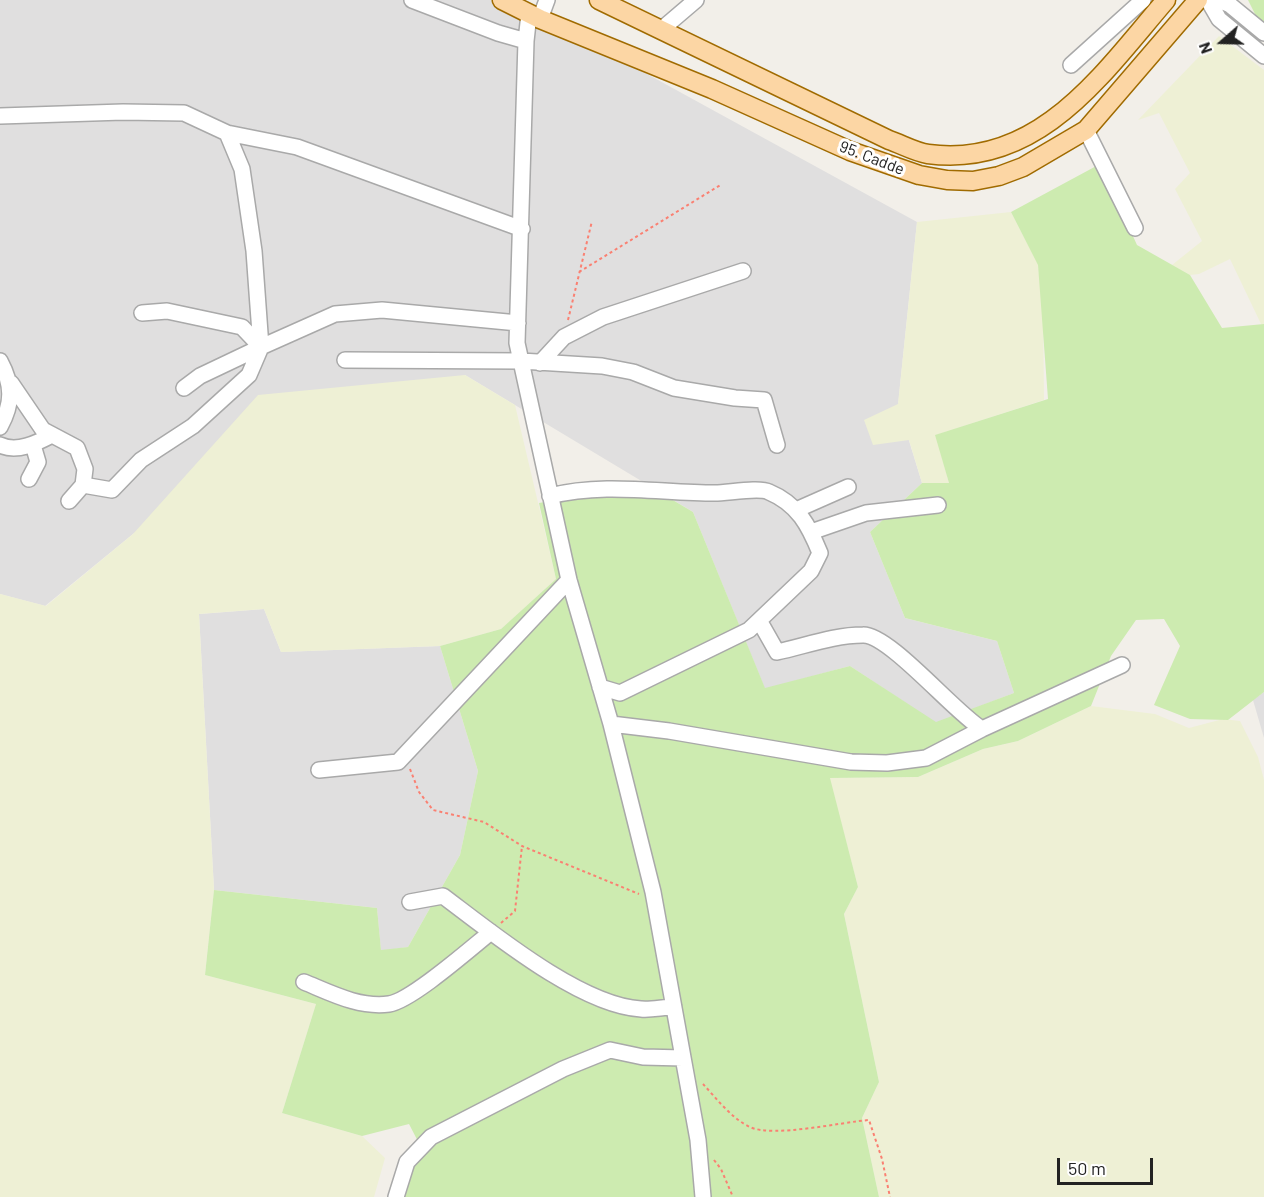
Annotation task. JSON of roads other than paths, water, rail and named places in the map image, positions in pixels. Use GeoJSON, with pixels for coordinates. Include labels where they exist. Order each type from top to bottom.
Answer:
{"type":"FeatureCollection","features":[{"type":"Feature","properties":{"kind":"main road","name":"95. Cadde"},"geometry":{"type":"LineString","coordinates":[[599,0],[889,140],[926,154],[961,155],[998,148],[1029,135],[1058,118],[1087,90],[1166,0]]}},
{"type":"Feature","properties":{"kind":"main road","name":"95. Cadde"},"geometry":{"type":"LineString","coordinates":[[506,1],[535,16],[712,89],[850,151],[919,176],[947,180],[973,180],[999,176],[1023,167],[1086,130],[1198,0]]}},
{"type":"Feature","properties":{"kind":"street"},"geometry":{"type":"LineString","coordinates":[[412,0],[498,33],[526,41]]}},
{"type":"Feature","properties":{"kind":"street"},"geometry":{"type":"LineString","coordinates":[[547,0],[535,16],[526,41],[517,343],[569,580],[611,724],[654,900],[698,1140],[704,1197]]}},
{"type":"Feature","properties":{"kind":"street"},"geometry":{"type":"LineString","coordinates":[[662,29],[696,0]]}},
{"type":"Feature","properties":{"kind":"street"},"geometry":{"type":"LineString","coordinates":[[1071,65],[1143,0]]}},
{"type":"Feature","properties":{"kind":"street"},"geometry":{"type":"LineString","coordinates":[[1208,0],[1219,19],[1264,56]]}},
{"type":"Feature","properties":{"kind":"street"},"geometry":{"type":"LineString","coordinates":[[1219,0],[1230,5],[1264,33]]}},
{"type":"Feature","properties":{"kind":"street"},"geometry":{"type":"LineString","coordinates":[[0,117],[184,112],[227,133],[297,147],[522,229]]}},
{"type":"Feature","properties":{"kind":"street"},"geometry":{"type":"LineString","coordinates":[[1086,130],[1135,228]]}},
{"type":"Feature","properties":{"kind":"street"},"geometry":{"type":"LineString","coordinates":[[83,485],[112,490],[141,460],[193,426],[249,375],[261,347],[254,251],[242,170],[227,133]]}},
{"type":"Feature","properties":{"kind":"street"},"geometry":{"type":"LineString","coordinates":[[540,363],[564,337],[603,317],[743,271]]}},
{"type":"Feature","properties":{"kind":"street"},"geometry":{"type":"LineString","coordinates":[[184,388],[200,376],[335,314],[382,310],[518,323]]}},
{"type":"Feature","properties":{"kind":"street"},"geometry":{"type":"LineString","coordinates":[[142,313],[167,311],[242,327],[261,347]]}},
{"type":"Feature","properties":{"kind":"street"},"geometry":{"type":"LineString","coordinates":[[345,360],[521,361],[602,366],[633,372],[674,388],[735,398],[764,400],[777,444]]}},
{"type":"Feature","properties":{"kind":"street"},"geometry":{"type":"LineString","coordinates":[[0,361],[11,383],[43,430],[77,448],[85,469],[83,485],[69,501]]}},
{"type":"Feature","properties":{"kind":"street"},"geometry":{"type":"LineString","coordinates":[[0,428],[9,400],[11,383]]}},
{"type":"Feature","properties":{"kind":"street"},"geometry":{"type":"LineString","coordinates":[[0,446],[5,448],[33,445],[52,435]]}},
{"type":"Feature","properties":{"kind":"street"},"geometry":{"type":"LineString","coordinates":[[29,479],[38,462],[33,445]]}},
{"type":"Feature","properties":{"kind":"street"},"geometry":{"type":"LineString","coordinates":[[796,510],[848,487]]}},
{"type":"Feature","properties":{"kind":"street"},"geometry":{"type":"LineString","coordinates":[[550,496],[576,489],[699,493],[766,491],[789,502],[807,522],[820,553],[811,571],[749,630],[620,693],[600,687]]}},
{"type":"Feature","properties":{"kind":"street"},"geometry":{"type":"LineString","coordinates":[[811,532],[866,513],[938,505]]}},
{"type":"Feature","properties":{"kind":"street"},"geometry":{"type":"LineString","coordinates":[[320,770],[398,762],[569,580]]}},
{"type":"Feature","properties":{"kind":"street"},"geometry":{"type":"LineString","coordinates":[[760,622],[768,640],[777,652],[835,638],[866,634],[891,650],[932,684],[967,719],[982,729]]}},
{"type":"Feature","properties":{"kind":"street"},"geometry":{"type":"LineString","coordinates":[[611,724],[669,731],[851,762],[887,763],[926,758],[982,729],[1122,665]]}},
{"type":"Feature","properties":{"kind":"street"},"geometry":{"type":"LineString","coordinates":[[410,902],[443,896],[541,968],[594,996],[640,1009],[674,1007]]}},
{"type":"Feature","properties":{"kind":"street"},"geometry":{"type":"LineString","coordinates":[[304,982],[351,1001],[390,1004],[445,970],[491,932]]}},
{"type":"Feature","properties":{"kind":"street"},"geometry":{"type":"LineString","coordinates":[[396,1197],[407,1162],[431,1137],[563,1069],[610,1050],[643,1057],[683,1058]]}}]}
